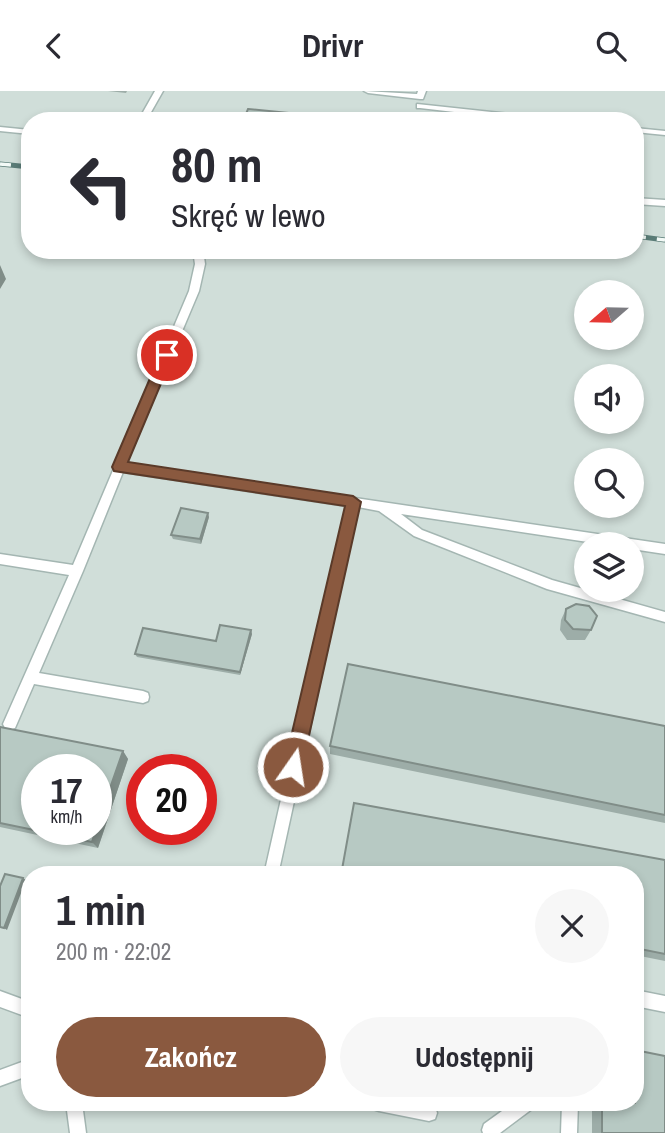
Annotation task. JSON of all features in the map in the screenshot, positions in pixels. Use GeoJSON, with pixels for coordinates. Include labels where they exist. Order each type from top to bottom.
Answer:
{"type":"FeatureCollection","features":[{"type":"Feature","properties":{"kind":"lane"},"geometry":{"type":"LineString","coordinates":[[147,112],[159,91]]}},
{"type":"Feature","properties":{"kind":"lane"},"geometry":{"type":"LineString","coordinates":[[368,91],[421,94],[419,110],[444,112]]}},
{"type":"Feature","properties":{"kind":"lane"},"geometry":{"type":"LineString","coordinates":[[0,129],[21,131]]}},
{"type":"Feature","properties":{"kind":"lane"},"geometry":{"type":"LineString","coordinates":[[644,131],[665,133]]}},
{"type":"Feature","properties":{"kind":"lane"},"geometry":{"type":"LineString","coordinates":[[644,202],[665,203]]}},
{"type":"Feature","properties":{"kind":"lane"},"geometry":{"type":"LineString","coordinates":[[10,724],[194,291],[199,259]]}},
{"type":"Feature","properties":{"kind":"lane"},"geometry":{"type":"LineString","coordinates":[[119,467],[574,535]]}},
{"type":"Feature","properties":{"kind":"lane"},"geometry":{"type":"LineString","coordinates":[[273,866],[353,502]]}},
{"type":"Feature","properties":{"kind":"lane"},"geometry":{"type":"LineString","coordinates":[[381,506],[418,533],[551,585],[665,617]]}},
{"type":"Feature","properties":{"kind":"lane"},"geometry":{"type":"LineString","coordinates":[[644,546],[665,549]]}},
{"type":"Feature","properties":{"kind":"lane"},"geometry":{"type":"LineString","coordinates":[[0,559],[77,571]]}},
{"type":"Feature","properties":{"kind":"lane"},"geometry":{"type":"LineString","coordinates":[[31,678],[143,697]]}},
{"type":"Feature","properties":{"kind":"lane"},"geometry":{"type":"LineString","coordinates":[[0,999],[21,1007]]}},
{"type":"Feature","properties":{"kind":"lane"},"geometry":{"type":"LineString","coordinates":[[644,1000],[665,1004]]}},
{"type":"Feature","properties":{"kind":"lane"},"geometry":{"type":"LineString","coordinates":[[0,1078],[21,1070]]}},
{"type":"Feature","properties":{"kind":"lane"},"geometry":{"type":"LineString","coordinates":[[75,1111],[78,1133]]}},
{"type":"Feature","properties":{"kind":"lane"},"geometry":{"type":"LineString","coordinates":[[419,1111],[429,1113]]}},
{"type":"Feature","properties":{"kind":"lane"},"geometry":{"type":"LineString","coordinates":[[490,1130],[515,1111]]}},
{"type":"Feature","properties":{"kind":"lane"},"geometry":{"type":"LineString","coordinates":[[569,1133],[570,1111]]}},
{"type":"Feature","properties":{"kind":"shaded area"},"geometry":{"type":"Polygon","coordinates":[[[0,91],[665,91],[665,1133],[0,1133],[0,91]]]}},
{"type":"Feature","properties":{"kind":"building"},"geometry":{"type":"Polygon","coordinates":[[[248,109],[279,112],[247,112],[248,109]]]}},
{"type":"Feature","properties":{"kind":"building"},"geometry":{"type":"Polygon","coordinates":[[[181,508],[208,513],[200,539],[171,535],[181,508]]]}},
{"type":"Feature","properties":{"kind":"building"},"geometry":{"type":"Polygon","coordinates":[[[576,604],[589,606],[597,616],[591,630],[573,629],[565,620],[566,609],[576,604]]]}},
{"type":"Feature","properties":{"kind":"building"},"geometry":{"type":"Polygon","coordinates":[[[220,625],[251,630],[240,672],[135,654],[143,628],[216,641],[220,625]]]}},
{"type":"Feature","properties":{"kind":"building"},"geometry":{"type":"Polygon","coordinates":[[[348,664],[665,726],[665,815],[330,746],[348,664]]]}},
{"type":"Feature","properties":{"kind":"building"},"geometry":{"type":"Polygon","coordinates":[[[0,727],[123,751],[112,782],[112,754],[21,754],[21,827],[0,823],[0,727]]]}},
{"type":"Feature","properties":{"kind":"building"},"geometry":{"type":"Polygon","coordinates":[[[354,803],[665,860],[665,954],[644,950],[644,866],[343,866],[354,803]]]}},
{"type":"Feature","properties":{"kind":"building"},"geometry":{"type":"Polygon","coordinates":[[[5,874],[21,878],[4,928],[0,927],[0,886],[5,874]]]}},
{"type":"Feature","properties":{"kind":"building"},"geometry":{"type":"Polygon","coordinates":[[[644,1052],[665,1056],[665,1133],[602,1133],[602,1111],[644,1111],[644,1052]]]}},
{"type":"Feature","properties":{"kind":"railway"},"geometry":{"type":"LineString","coordinates":[[0,164],[21,166]]}},
{"type":"Feature","properties":{"kind":"railway"},"geometry":{"type":"LineString","coordinates":[[644,237],[665,240]]}},
{"type":"Feature","properties":{"kind":"route"},"geometry":{"type":"LineString","coordinates":[[167,355],[119,467],[353,502],[293,767]]}}]}
